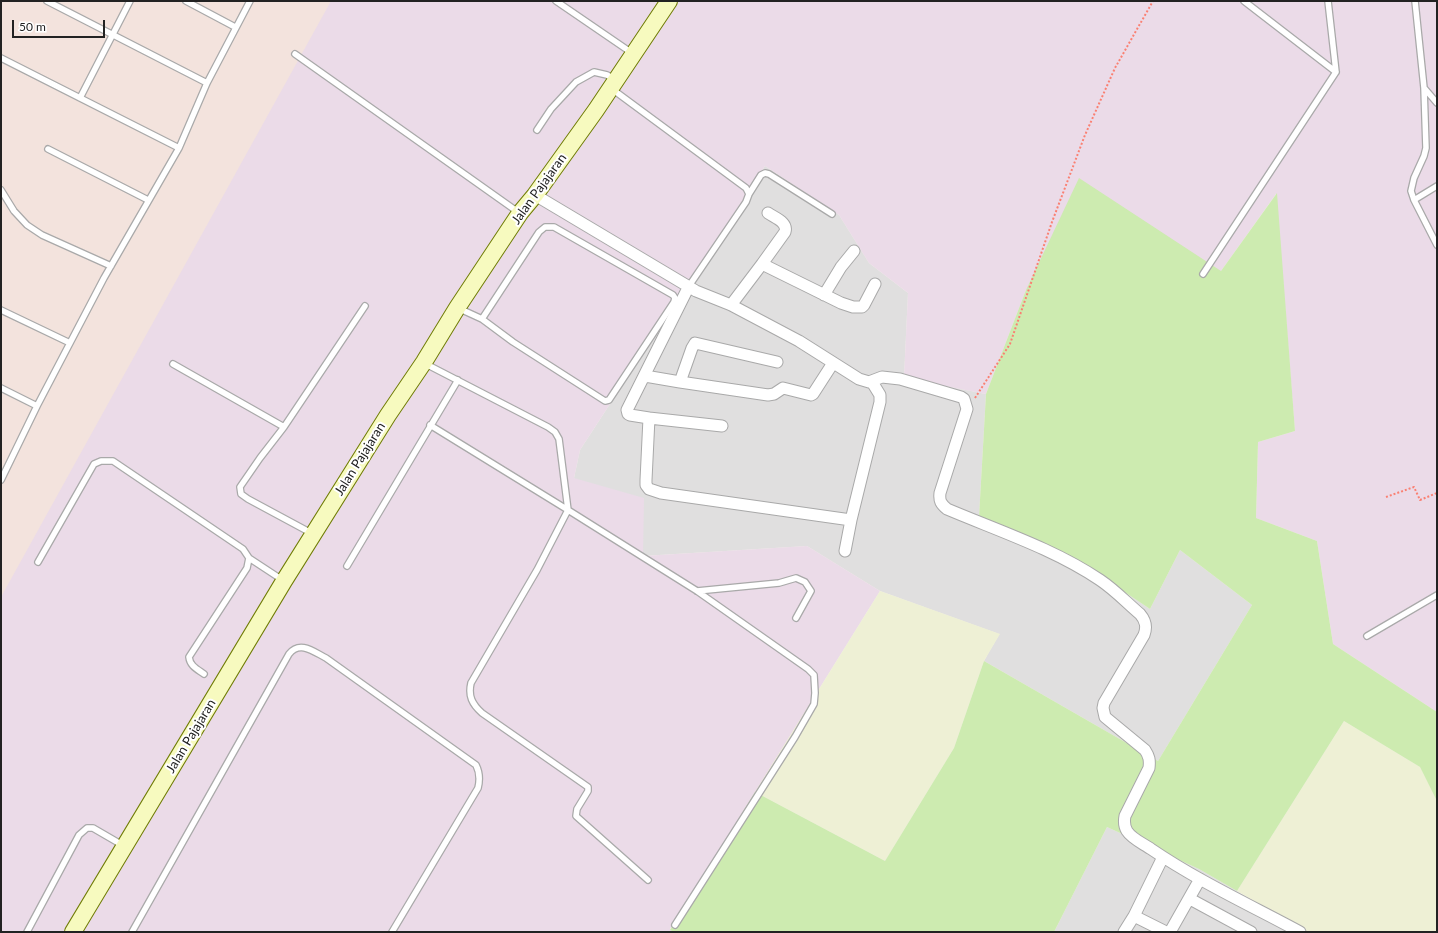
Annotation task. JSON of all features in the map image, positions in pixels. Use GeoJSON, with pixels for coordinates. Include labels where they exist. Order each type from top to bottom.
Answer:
{"type":"FeatureCollection","features":[{"type":"Feature","properties":{"kind":"main road","name":"Jalan Pajajaran"},"geometry":{"type":"LineString","coordinates":[[73,932],[284,581],[388,415],[520,214],[613,85],[669,1]]}},
{"type":"Feature","properties":{"kind":"street"},"geometry":{"type":"LineString","coordinates":[[535,195],[696,291],[731,304],[799,341],[865,381],[872,382],[877,378],[882,377],[900,379],[958,395],[964,399],[967,409],[940,493],[939,498],[942,505],[947,509],[1051,553],[1078,567],[1102,581],[1143,618],[1146,629],[1144,635],[1102,708],[1105,717],[1149,755],[1149,768],[1125,816],[1124,823],[1127,831],[1162,857],[1300,932]]}},
{"type":"Feature","properties":{"kind":"street"},"geometry":{"type":"LineString","coordinates":[[731,304],[785,232],[786,228],[784,223],[768,213]]}},
{"type":"Feature","properties":{"kind":"street"},"geometry":{"type":"LineString","coordinates":[[824,295],[841,266],[854,251]]}},
{"type":"Feature","properties":{"kind":"street"},"geometry":{"type":"LineString","coordinates":[[762,264],[824,295],[853,307],[862,307],[875,284]]}},
{"type":"Feature","properties":{"kind":"street"},"geometry":{"type":"LineString","coordinates":[[689,286],[645,376],[628,405],[627,410],[628,414],[630,415],[722,426]]}},
{"type":"Feature","properties":{"kind":"street"},"geometry":{"type":"LineString","coordinates":[[680,382],[695,343],[778,362]]}},
{"type":"Feature","properties":{"kind":"street"},"geometry":{"type":"LineString","coordinates":[[645,376],[768,395],[774,394],[783,388],[810,395],[833,363]]}},
{"type":"Feature","properties":{"kind":"street"},"geometry":{"type":"LineString","coordinates":[[845,551],[851,520],[880,402],[880,395],[872,382]]}},
{"type":"Feature","properties":{"kind":"street"},"geometry":{"type":"LineString","coordinates":[[649,418],[646,485],[652,491],[851,520]]}},
{"type":"Feature","properties":{"kind":"street"},"geometry":{"type":"LineString","coordinates":[[1124,932],[1134,916],[1162,857]]}},
{"type":"Feature","properties":{"kind":"street"},"geometry":{"type":"LineString","coordinates":[[1170,932],[1200,879]]}},
{"type":"Feature","properties":{"kind":"street"},"geometry":{"type":"LineString","coordinates":[[1190,899],[1251,932]]}},
{"type":"Feature","properties":{"kind":"street"},"geometry":{"type":"LineString","coordinates":[[1134,916],[1166,932]]}},
{"type":"Feature","properties":{"kind":"lane"},"geometry":{"type":"LineString","coordinates":[[47,1],[207,83]]}},
{"type":"Feature","properties":{"kind":"lane"},"geometry":{"type":"LineString","coordinates":[[80,98],[130,1]]}},
{"type":"Feature","properties":{"kind":"lane"},"geometry":{"type":"LineString","coordinates":[[186,1],[235,28]]}},
{"type":"Feature","properties":{"kind":"lane"},"geometry":{"type":"LineString","coordinates":[[1,480],[37,406],[111,266],[179,148],[207,83],[250,1]]}},
{"type":"Feature","properties":{"kind":"lane"},"geometry":{"type":"LineString","coordinates":[[556,1],[634,54]]}},
{"type":"Feature","properties":{"kind":"lane"},"geometry":{"type":"LineString","coordinates":[[1244,1],[1336,72]]}},
{"type":"Feature","properties":{"kind":"lane"},"geometry":{"type":"LineString","coordinates":[[1203,274],[1336,72],[1328,1]]}},
{"type":"Feature","properties":{"kind":"lane"},"geometry":{"type":"LineString","coordinates":[[1415,1],[1424,88],[1426,148],[1414,178],[1411,191],[1414,200],[1437,245]]}},
{"type":"Feature","properties":{"kind":"lane"},"geometry":{"type":"LineString","coordinates":[[295,54],[520,214]]}},
{"type":"Feature","properties":{"kind":"lane"},"geometry":{"type":"LineString","coordinates":[[1,58],[179,148]]}},
{"type":"Feature","properties":{"kind":"lane"},"geometry":{"type":"LineString","coordinates":[[537,130],[551,109],[576,82],[594,72],[607,75],[613,85],[746,188],[748,194]]}},
{"type":"Feature","properties":{"kind":"lane"},"geometry":{"type":"LineString","coordinates":[[1424,88],[1437,103]]}},
{"type":"Feature","properties":{"kind":"lane"},"geometry":{"type":"LineString","coordinates":[[48,149],[148,200]]}},
{"type":"Feature","properties":{"kind":"lane"},"geometry":{"type":"LineString","coordinates":[[689,286],[746,202],[748,194],[761,175],[765,173],[769,174],[832,214]]}},
{"type":"Feature","properties":{"kind":"lane"},"geometry":{"type":"LineString","coordinates":[[1414,200],[1437,186]]}},
{"type":"Feature","properties":{"kind":"lane"},"geometry":{"type":"LineString","coordinates":[[1,190],[14,211],[28,225],[42,235],[111,266]]}},
{"type":"Feature","properties":{"kind":"lane"},"geometry":{"type":"LineString","coordinates":[[457,308],[482,320],[605,402],[609,400],[674,302],[675,298],[554,227],[545,227],[539,232],[482,320]]}},
{"type":"Feature","properties":{"kind":"lane"},"geometry":{"type":"LineString","coordinates":[[313,534],[248,499],[241,494],[240,486],[284,426],[365,306]]}},
{"type":"Feature","properties":{"kind":"lane"},"geometry":{"type":"LineString","coordinates":[[1,310],[70,343]]}},
{"type":"Feature","properties":{"kind":"lane"},"geometry":{"type":"LineString","coordinates":[[424,362],[548,427],[555,432],[559,439],[568,510],[532,580],[471,683],[470,691],[474,706],[482,713],[588,787],[588,791],[576,812],[576,816],[648,880]]}},
{"type":"Feature","properties":{"kind":"lane"},"geometry":{"type":"LineString","coordinates":[[173,364],[284,426]]}},
{"type":"Feature","properties":{"kind":"lane"},"geometry":{"type":"LineString","coordinates":[[346,566],[458,380]]}},
{"type":"Feature","properties":{"kind":"lane"},"geometry":{"type":"LineString","coordinates":[[1,388],[37,406]]}},
{"type":"Feature","properties":{"kind":"lane"},"geometry":{"type":"LineString","coordinates":[[430,425],[696,591],[808,669],[814,676],[814,704],[795,737],[675,926]]}},
{"type":"Feature","properties":{"kind":"lane"},"geometry":{"type":"LineString","coordinates":[[38,562],[94,464],[101,461],[113,461],[242,549],[249,558],[284,581]]}},
{"type":"Feature","properties":{"kind":"lane"},"geometry":{"type":"LineString","coordinates":[[204,674],[192,666],[189,657],[247,568],[249,558]]}},
{"type":"Feature","properties":{"kind":"lane"},"geometry":{"type":"LineString","coordinates":[[696,591],[779,583],[796,578],[805,582],[811,591],[796,618]]}},
{"type":"Feature","properties":{"kind":"lane"},"geometry":{"type":"LineString","coordinates":[[1367,636],[1437,595]]}},
{"type":"Feature","properties":{"kind":"lane"},"geometry":{"type":"LineString","coordinates":[[132,932],[289,654],[297,647],[305,647],[326,658],[476,765],[479,770],[478,788],[392,932]]}},
{"type":"Feature","properties":{"kind":"lane"},"geometry":{"type":"LineString","coordinates":[[27,932],[79,835],[87,828],[93,828],[125,847]]}},
{"type":"Feature","properties":{"kind":"path"},"geometry":{"type":"LineString","coordinates":[[967,409],[1010,344],[1052,222],[1085,135],[1115,68],[1153,1]]}},
{"type":"Feature","properties":{"kind":"path"},"geometry":{"type":"LineString","coordinates":[[1386,497],[1414,487],[1420,500],[1437,493]]}},
{"type":"Feature","properties":{"kind":"shaded area"},"geometry":{"type":"Polygon","coordinates":[[[1,1],[1437,1],[1437,712],[1333,644],[1317,541],[1256,518],[1258,442],[1295,431],[1276,194],[1221,271],[1026,290],[986,394],[904,378],[908,293],[869,263],[839,215],[765,166],[580,450],[574,478],[644,498],[643,556],[807,546],[880,591],[670,929],[674,932],[1,932],[1,1]]]}},
{"type":"Feature","properties":{"kind":"shaded area"},"geometry":{"type":"Polygon","coordinates":[[[1,1],[331,1],[1,597],[1,1]]]}},
{"type":"Feature","properties":{"kind":"shaded area"},"geometry":{"type":"Polygon","coordinates":[[[765,166],[839,215],[869,263],[908,293],[904,378],[986,394],[979,517],[1072,557],[1150,609],[1180,550],[1252,605],[1158,761],[984,661],[999,634],[880,591],[807,546],[643,556],[574,478],[580,450],[765,166]]]}},
{"type":"Feature","properties":{"kind":"shaded area"},"geometry":{"type":"Polygon","coordinates":[[[1107,827],[1199,869],[1308,932],[1054,932],[1107,827]]]}},
{"type":"Feature","properties":{"kind":"green space"},"geometry":{"type":"Polygon","coordinates":[[[1079,178],[1221,271],[1277,193],[1295,431],[1258,442],[1256,518],[1317,541],[1333,644],[1437,712],[1437,801],[1420,767],[1344,721],[1237,891],[1199,869],[1107,827],[1054,932],[674,932],[670,930],[755,792],[885,861],[954,748],[984,661],[1158,761],[1252,605],[1180,550],[1150,609],[1072,557],[979,517],[986,394],[1026,290],[1079,178]]]}},
{"type":"Feature","properties":{"kind":"green space"},"geometry":{"type":"Polygon","coordinates":[[[880,591],[1000,634],[984,661],[954,748],[885,861],[755,792],[880,591]]]}},
{"type":"Feature","properties":{"kind":"green space"},"geometry":{"type":"Polygon","coordinates":[[[1344,721],[1420,767],[1436,798],[1437,932],[1308,932],[1237,891],[1344,721]]]}}]}
